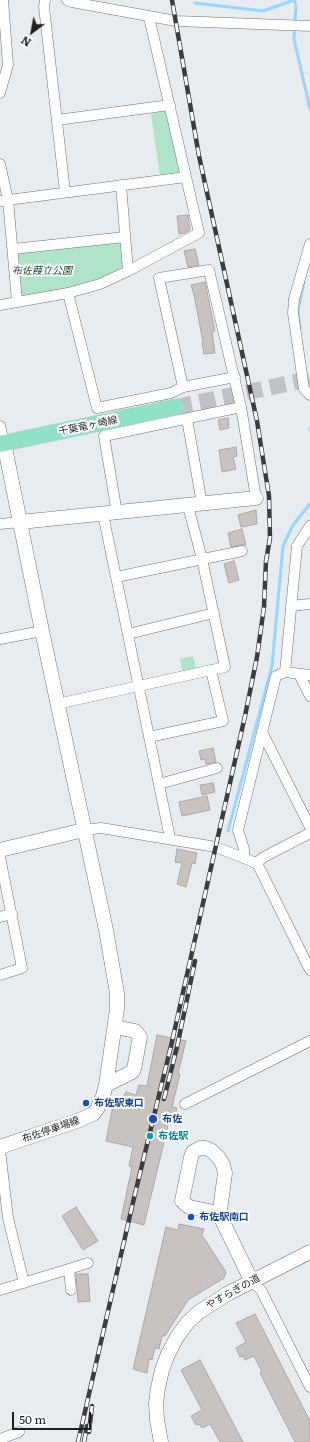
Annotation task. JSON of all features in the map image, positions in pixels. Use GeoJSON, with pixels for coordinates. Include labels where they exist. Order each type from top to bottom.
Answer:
{"type":"FeatureCollection","features":[{"type":"Feature","properties":{"kind":"main road","name":"千葉竜ヶ崎線"},"geometry":{"type":"LineString","coordinates":[[2,443],[181,413]]}},
{"type":"Feature","properties":{"kind":"street"},"geometry":{"type":"LineString","coordinates":[[0,93],[8,65],[3,0]]}},
{"type":"Feature","properties":{"kind":"street"},"geometry":{"type":"LineString","coordinates":[[45,0],[44,7],[65,192]]}},
{"type":"Feature","properties":{"kind":"street"},"geometry":{"type":"LineString","coordinates":[[67,0],[176,21],[306,26]]}},
{"type":"Feature","properties":{"kind":"street"},"geometry":{"type":"LineString","coordinates":[[0,305],[68,293],[100,284],[128,271],[199,233],[149,17]]}},
{"type":"Feature","properties":{"kind":"street"},"geometry":{"type":"LineString","coordinates":[[57,120],[170,106]]}},
{"type":"Feature","properties":{"kind":"street"},"geometry":{"type":"LineString","coordinates":[[0,164],[4,200],[13,249],[17,301]]}},
{"type":"Feature","properties":{"kind":"street"},"geometry":{"type":"LineString","coordinates":[[4,200],[186,177]]}},
{"type":"Feature","properties":{"kind":"street"},"geometry":{"type":"LineString","coordinates":[[121,185],[128,271]]}},
{"type":"Feature","properties":{"kind":"street"},"geometry":{"type":"LineString","coordinates":[[13,249],[125,237]]}},
{"type":"Feature","properties":{"kind":"street"},"geometry":{"type":"LineString","coordinates":[[310,244],[294,299],[293,313],[305,368],[304,389],[310,395]]}},
{"type":"Feature","properties":{"kind":"street"},"geometry":{"type":"LineString","coordinates":[[0,524],[256,498],[241,407],[209,270],[159,278],[183,387]]}},
{"type":"Feature","properties":{"kind":"street"},"geometry":{"type":"LineString","coordinates":[[68,293],[98,408],[170,393],[183,387],[235,378]]}},
{"type":"Feature","properties":{"kind":"street"},"geometry":{"type":"LineString","coordinates":[[170,838],[116,577],[104,436],[181,413],[241,407]]}},
{"type":"Feature","properties":{"kind":"street"},"geometry":{"type":"LineString","coordinates":[[181,413],[202,504]]}},
{"type":"Feature","properties":{"kind":"street"},"geometry":{"type":"LineString","coordinates":[[0,426],[2,443]]}},
{"type":"Feature","properties":{"kind":"street","name":"布佐停車場線"},"geometry":{"type":"LineString","coordinates":[[0,1148],[93,1114],[100,1104],[106,1085],[115,1027],[117,992],[112,961],[2,443]]}},
{"type":"Feature","properties":{"kind":"street"},"geometry":{"type":"LineString","coordinates":[[57,704],[225,667],[202,559],[188,506]]}},
{"type":"Feature","properties":{"kind":"street"},"geometry":{"type":"LineString","coordinates":[[285,672],[297,546],[310,526]]}},
{"type":"Feature","properties":{"kind":"street"},"geometry":{"type":"LineString","coordinates":[[116,577],[242,551]]}},
{"type":"Feature","properties":{"kind":"street"},"geometry":{"type":"LineString","coordinates":[[291,606],[310,604]]}},
{"type":"Feature","properties":{"kind":"street"},"geometry":{"type":"LineString","coordinates":[[128,634],[214,613]]}},
{"type":"Feature","properties":{"kind":"street"},"geometry":{"type":"LineString","coordinates":[[0,639],[42,630]]}},
{"type":"Feature","properties":{"kind":"street"},"geometry":{"type":"LineString","coordinates":[[149,738],[223,721],[211,670]]}},
{"type":"Feature","properties":{"kind":"street"},"geometry":{"type":"LineString","coordinates":[[244,857],[244,850],[238,830],[276,676],[285,672],[310,675]]}},
{"type":"Feature","properties":{"kind":"street"},"geometry":{"type":"LineString","coordinates":[[299,674],[310,696]]}},
{"type":"Feature","properties":{"kind":"street"},"geometry":{"type":"LineString","coordinates":[[262,732],[310,827]]}},
{"type":"Feature","properties":{"kind":"street"},"geometry":{"type":"LineString","coordinates":[[159,784],[217,768]]}},
{"type":"Feature","properties":{"kind":"street"},"geometry":{"type":"LineString","coordinates":[[0,850],[84,830],[101,828],[170,838],[216,847],[244,857],[256,864],[260,869],[310,970]]}},
{"type":"Feature","properties":{"kind":"street"},"geometry":{"type":"LineString","coordinates":[[256,864],[264,857],[310,833]]}},
{"type":"Feature","properties":{"kind":"street"},"geometry":{"type":"LineString","coordinates":[[0,857],[22,968],[0,975]]}},
{"type":"Feature","properties":{"kind":"street"},"geometry":{"type":"LineString","coordinates":[[0,917],[12,914]]}},
{"type":"Feature","properties":{"kind":"street"},"geometry":{"type":"LineString","coordinates":[[106,1085],[132,1072],[134,1069],[140,1037],[135,1031],[115,1027]]}},
{"type":"Feature","properties":{"kind":"street"},"geometry":{"type":"LineString","coordinates":[[185,1104],[310,1041]]}},
{"type":"Feature","properties":{"kind":"street"},"geometry":{"type":"LineString","coordinates":[[0,1148],[8,1218],[24,1283]]}},
{"type":"Feature","properties":{"kind":"street"},"geometry":{"type":"LineString","coordinates":[[221,1218],[209,1211],[189,1207],[182,1201],[191,1157],[193,1152],[200,1148],[206,1148],[212,1151],[223,1165],[225,1173],[220,1210],[221,1218],[252,1282],[261,1290],[310,1386]]}},
{"type":"Feature","properties":{"kind":"street","name":"やすらぎの道"},"geometry":{"type":"LineString","coordinates":[[161,1442],[157,1420],[158,1388],[162,1370],[177,1337],[188,1322],[199,1312],[227,1294],[310,1252]]}},
{"type":"Feature","properties":{"kind":"street"},"geometry":{"type":"LineString","coordinates":[[0,1290],[88,1262]]}},
{"type":"Feature","properties":{"kind":"street"},"geometry":{"type":"LineString","coordinates":[[69,1269],[71,1290]]}},
{"type":"Feature","properties":{"kind":"street"},"geometry":{"type":"LineString","coordinates":[[0,1438],[19,1432]]}},
{"type":"Feature","properties":{"kind":"green space"},"geometry":{"type":"Polygon","coordinates":[[[164,111],[170,114],[182,175],[160,176],[151,114],[164,111]]]}},
{"type":"Feature","properties":{"kind":"green space","name":"布佐葭立公園"},"geometry":{"type":"Polygon","coordinates":[[[125,237],[128,271],[100,284],[17,301],[13,249],[125,237]]]}},
{"type":"Feature","properties":{"kind":"green space"},"geometry":{"type":"Polygon","coordinates":[[[193,656],[197,671],[183,674],[180,659],[193,656]]]}},
{"type":"Feature","properties":{"kind":"building"},"geometry":{"type":"Polygon","coordinates":[[[188,215],[190,230],[179,234],[177,216],[188,215]]]}},
{"type":"Feature","properties":{"kind":"building"},"geometry":{"type":"Polygon","coordinates":[[[195,249],[199,265],[188,267],[184,251],[195,249]]]}},
{"type":"Feature","properties":{"kind":"building"},"geometry":{"type":"Polygon","coordinates":[[[205,282],[215,331],[212,331],[215,353],[204,354],[203,342],[191,285],[205,282]]]}},
{"type":"Feature","properties":{"kind":"building"},"geometry":{"type":"Polygon","coordinates":[[[228,418],[229,428],[220,430],[218,420],[228,418]]]}},
{"type":"Feature","properties":{"kind":"building"},"geometry":{"type":"Polygon","coordinates":[[[236,447],[237,456],[233,457],[236,469],[222,472],[219,450],[236,447]]]}},
{"type":"Feature","properties":{"kind":"building"},"geometry":{"type":"Polygon","coordinates":[[[256,510],[257,524],[241,527],[238,515],[256,510]]]}},
{"type":"Feature","properties":{"kind":"building"},"geometry":{"type":"Polygon","coordinates":[[[242,529],[246,545],[231,547],[228,533],[242,529]]]}},
{"type":"Feature","properties":{"kind":"building"},"geometry":{"type":"Polygon","coordinates":[[[234,561],[239,580],[229,583],[224,564],[234,561]]]}},
{"type":"Feature","properties":{"kind":"building"},"geometry":{"type":"Polygon","coordinates":[[[213,748],[216,762],[206,764],[205,759],[201,760],[199,751],[213,748]]]}},
{"type":"Feature","properties":{"kind":"building"},"geometry":{"type":"Polygon","coordinates":[[[213,783],[215,792],[202,795],[200,785],[213,783]]]}},
{"type":"Feature","properties":{"kind":"building"},"geometry":{"type":"Polygon","coordinates":[[[207,796],[210,810],[182,816],[179,802],[207,796]]]}},
{"type":"Feature","properties":{"kind":"building"},"geometry":{"type":"Polygon","coordinates":[[[177,849],[197,853],[195,864],[192,863],[186,887],[177,884],[182,863],[175,862],[177,849]]]}},
{"type":"Feature","properties":{"kind":"building"},"geometry":{"type":"Polygon","coordinates":[[[157,1035],[186,1041],[172,1107],[177,1108],[174,1122],[169,1121],[144,1225],[121,1219],[132,1167],[129,1166],[133,1147],[106,1141],[114,1100],[121,1101],[126,1092],[136,1095],[139,1085],[147,1086],[157,1035]]]}},
{"type":"Feature","properties":{"kind":"building"},"geometry":{"type":"Polygon","coordinates":[[[76,1207],[98,1241],[83,1250],[62,1216],[76,1207]]]}},
{"type":"Feature","properties":{"kind":"building"},"geometry":{"type":"Polygon","coordinates":[[[179,1224],[204,1229],[202,1235],[226,1272],[224,1278],[188,1300],[165,1336],[162,1336],[159,1349],[155,1348],[152,1360],[149,1359],[147,1373],[133,1369],[166,1227],[178,1230],[179,1224]]]}},
{"type":"Feature","properties":{"kind":"building"},"geometry":{"type":"Polygon","coordinates":[[[76,1274],[88,1274],[90,1301],[78,1302],[76,1274]]]}},
{"type":"Feature","properties":{"kind":"building"},"geometry":{"type":"Polygon","coordinates":[[[255,1314],[310,1421],[310,1442],[295,1442],[260,1373],[262,1372],[254,1356],[245,1360],[243,1356],[240,1357],[236,1348],[246,1342],[236,1323],[255,1314]]]}},
{"type":"Feature","properties":{"kind":"building"},"geometry":{"type":"Polygon","coordinates":[[[200,1360],[243,1442],[220,1442],[210,1424],[202,1428],[199,1424],[196,1425],[191,1416],[202,1410],[181,1370],[200,1360]]]}},
{"type":"Feature","properties":{"kind":"waterway"},"geometry":{"type":"LineString","coordinates":[[294,0],[296,5],[294,39],[310,109]]}},
{"type":"Feature","properties":{"kind":"waterway"},"geometry":{"type":"LineString","coordinates":[[195,3],[263,11],[294,0]]}},
{"type":"Feature","properties":{"kind":"waterway"},"geometry":{"type":"LineString","coordinates":[[300,328],[298,310],[304,282]]}},
{"type":"Feature","properties":{"kind":"waterway"},"geometry":{"type":"LineString","coordinates":[[228,831],[272,666],[283,546],[293,525],[310,504]]}},
{"type":"Feature","properties":{"kind":"tunnel"},"geometry":{"type":"LineString","coordinates":[[176,407],[310,379]]}},
{"type":"Feature","properties":{"kind":"railway"},"geometry":{"type":"LineString","coordinates":[[78,1442],[134,1198],[171,1046],[245,716],[257,657],[264,607],[266,561],[270,538],[269,496],[257,421],[199,156],[172,0]]}},
{"type":"Feature","properties":{"kind":"railway"},"geometry":{"type":"LineString","coordinates":[[164,1099],[177,1047],[195,961]]}},
{"type":"Feature","properties":{"kind":"railway"},"geometry":{"type":"LineString","coordinates":[[89,1432],[92,1406]]}},
{"type":"Feature","properties":{"kind":"railway"},"geometry":{"type":"LineString","coordinates":[[84,1442],[87,1426]]}},
{"type":"Feature","properties":{"kind":"place","name":"布佐駅東口"},"geometry":{"type":"Point","coordinates":[86,1103]}},
{"type":"Feature","properties":{"kind":"place","name":"布佐"},"geometry":{"type":"Point","coordinates":[153,1119]}},
{"type":"Feature","properties":{"kind":"place","name":"布佐駅"},"geometry":{"type":"Point","coordinates":[150,1136]}},
{"type":"Feature","properties":{"kind":"place","name":"布佐駅南口"},"geometry":{"type":"Point","coordinates":[191,1217]}}]}
